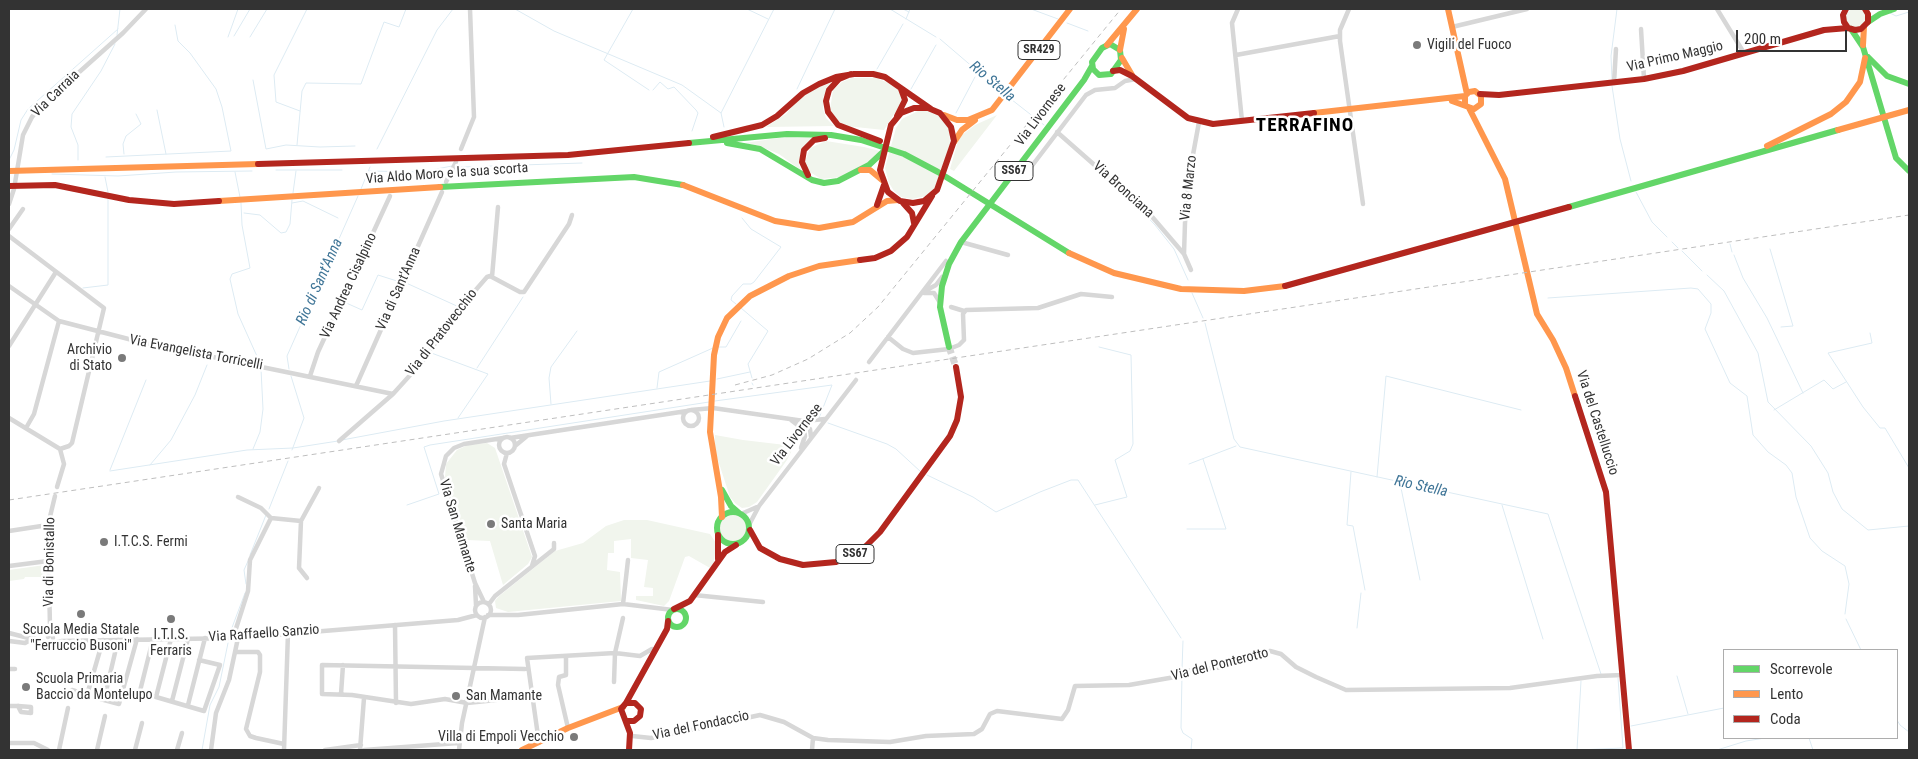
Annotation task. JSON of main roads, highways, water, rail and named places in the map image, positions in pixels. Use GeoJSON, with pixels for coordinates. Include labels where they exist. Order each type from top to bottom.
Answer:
{"type":"FeatureCollection","features":[{"type":"Feature","properties":{"kind":"main road","name":"SR429"},"geometry":{"type":"LineString","coordinates":[[953,145],[962,130],[992,110],[1070,9]]}},
{"type":"Feature","properties":{"kind":"main road","name":"Via Livornese"},"geometry":{"type":"LineString","coordinates":[[949,347],[940,308],[942,286],[947,265],[961,242],[1084,80],[1092,66],[1093,60],[1137,9]]}},
{"type":"Feature","properties":{"kind":"main road"},"geometry":{"type":"LineString","coordinates":[[1448,9],[1465,78],[1466,100]]}},
{"type":"Feature","properties":{"kind":"main road"},"geometry":{"type":"LineString","coordinates":[[1767,146],[1831,114],[1846,102],[1860,82],[1868,14],[1866,9],[1876,11],[1892,10]]}},
{"type":"Feature","properties":{"kind":"main road"},"geometry":{"type":"LineString","coordinates":[[1866,24],[1892,10]]}},
{"type":"Feature","properties":{"kind":"main road"},"geometry":{"type":"LineString","coordinates":[[1844,11],[1844,22],[1876,67],[1887,76],[1909,84]]}},
{"type":"Feature","properties":{"kind":"main road","name":"Via Primo Maggio"},"geometry":{"type":"LineString","coordinates":[[1824,30],[1844,11]]}},
{"type":"Feature","properties":{"kind":"main road","name":"Via Livornese"},"geometry":{"type":"LineString","coordinates":[[1084,80],[1108,75],[1113,71],[1121,54],[1121,39],[1126,23]]}},
{"type":"Feature","properties":{"kind":"main road","name":"Via Primo Maggio"},"geometry":{"type":"LineString","coordinates":[[1113,71],[1132,76],[1179,113],[1198,122],[1213,124],[1445,100],[1466,100],[1477,92],[1498,95],[1644,79],[1683,71],[1824,30],[1858,30],[1866,24]]}},
{"type":"Feature","properties":{"kind":"main road"},"geometry":{"type":"LineString","coordinates":[[1107,45],[1115,45],[1121,54]]}},
{"type":"Feature","properties":{"kind":"main road"},"geometry":{"type":"LineString","coordinates":[[1864,50],[1896,158],[1909,171]]}},
{"type":"Feature","properties":{"kind":"main road","name":"Via Primo Maggio"},"geometry":{"type":"LineString","coordinates":[[1121,54],[1132,76]]}},
{"type":"Feature","properties":{"kind":"main road"},"geometry":{"type":"LineString","coordinates":[[1092,66],[1099,76]]}},
{"type":"Feature","properties":{"kind":"main road"},"geometry":{"type":"LineString","coordinates":[[851,74],[839,79],[829,90],[826,101],[828,112],[838,125],[904,154],[930,168],[1047,241],[1134,279],[1202,291],[1244,291],[1289,286],[1909,110]]}},
{"type":"Feature","properties":{"kind":"main road"},"geometry":{"type":"LineString","coordinates":[[713,137],[762,125],[777,116],[803,93],[819,84],[851,74],[873,74],[896,84],[934,110],[951,127],[953,145],[941,184],[902,243],[886,254],[818,266],[760,290],[737,307],[727,318],[718,337],[713,366],[710,443],[718,480],[722,517],[717,525],[720,550],[718,562]]}},
{"type":"Feature","properties":{"kind":"main road"},"geometry":{"type":"LineString","coordinates":[[1465,78],[1477,92],[1481,103],[1476,120]]}},
{"type":"Feature","properties":{"kind":"main road"},"geometry":{"type":"LineString","coordinates":[[695,143],[729,144],[760,149],[811,179],[827,183],[874,162],[879,144],[904,106],[906,98],[896,84]]}},
{"type":"Feature","properties":{"kind":"main road","name":"Via Primo Maggio"},"geometry":{"type":"LineString","coordinates":[[1466,100],[1474,109],[1481,103],[1498,95]]}},
{"type":"Feature","properties":{"kind":"main road","name":"Via del Castelluccio"},"geometry":{"type":"LineString","coordinates":[[1466,100],[1504,176],[1537,314],[1553,340],[1566,368],[1606,492],[1629,750]]}},
{"type":"Feature","properties":{"kind":"main road"},"geometry":{"type":"LineString","coordinates":[[473,155],[594,154],[787,134],[831,135],[888,144],[907,151],[936,166],[1091,261],[1131,273],[1186,285],[1228,287],[1288,281],[1909,105]]}},
{"type":"Feature","properties":{"kind":"main road"},"geometry":{"type":"LineString","coordinates":[[897,116],[914,108],[934,110],[961,120],[978,118]]}},
{"type":"Feature","properties":{"kind":"main road"},"geometry":{"type":"LineString","coordinates":[[1816,137],[1909,116]]}},
{"type":"Feature","properties":{"kind":"main road"},"geometry":{"type":"LineString","coordinates":[[9,171],[579,150],[792,128],[837,131],[879,144]]}},
{"type":"Feature","properties":{"kind":"main road"},"geometry":{"type":"LineString","coordinates":[[811,179],[804,171],[802,162],[804,150],[810,142],[823,138],[861,140]]}},
{"type":"Feature","properties":{"kind":"main road"},"geometry":{"type":"LineString","coordinates":[[876,208],[881,198],[883,183],[880,170],[879,144]]}},
{"type":"Feature","properties":{"kind":"main road"},"geometry":{"type":"LineString","coordinates":[[9,166],[443,156]]}},
{"type":"Feature","properties":{"kind":"main road"},"geometry":{"type":"LineString","coordinates":[[857,171],[870,170],[912,213],[913,227]]}},
{"type":"Feature","properties":{"kind":"main road","name":"Via Aldo Moro e la sua scorta"},"geometry":{"type":"LineString","coordinates":[[11,188],[28,184],[55,185],[129,200],[174,204],[622,177],[682,185],[764,217],[801,227],[818,228],[840,226],[859,219],[887,201],[899,201]]}},
{"type":"Feature","properties":{"kind":"main road"},"geometry":{"type":"LineString","coordinates":[[899,201],[916,203],[932,196]]}},
{"type":"Feature","properties":{"kind":"main road","name":"SS67"},"geometry":{"type":"LineString","coordinates":[[718,535],[726,543],[740,543],[760,548],[780,559],[803,565],[824,564],[847,558],[873,540],[945,446],[957,420],[961,394],[956,367]]}},
{"type":"Feature","properties":{"kind":"main road"},"geometry":{"type":"LineString","coordinates":[[718,480],[731,506],[740,514],[749,527],[753,538],[760,548]]}},
{"type":"Feature","properties":{"kind":"main road","name":"Via Livornese"},"geometry":{"type":"LineString","coordinates":[[722,517],[730,512],[740,514]]}},
{"type":"Feature","properties":{"kind":"main road","name":"Via Livornese"},"geometry":{"type":"LineString","coordinates":[[664,635],[685,624],[692,598],[728,549],[740,543],[748,536],[749,527]]}},
{"type":"Feature","properties":{"kind":"main road","name":"Via Livornese"},"geometry":{"type":"LineString","coordinates":[[625,705],[664,635],[668,620],[674,610],[692,598]]}},
{"type":"Feature","properties":{"kind":"main road"},"geometry":{"type":"LineString","coordinates":[[674,610],[683,611],[686,616]]}},
{"type":"Feature","properties":{"kind":"main road"},"geometry":{"type":"LineString","coordinates":[[668,620],[672,626],[678,628]]}},
{"type":"Feature","properties":{"kind":"main road","name":"Via Livornese"},"geometry":{"type":"LineString","coordinates":[[631,738],[636,720],[640,716],[637,696],[638,684]]}},
{"type":"Feature","properties":{"kind":"main road"},"geometry":{"type":"LineString","coordinates":[[522,750],[568,728],[632,702],[640,706]]}},
{"type":"Feature","properties":{"kind":"main road"},"geometry":{"type":"LineString","coordinates":[[625,705],[621,713],[626,720],[631,738],[629,750]]}},
{"type":"Feature","properties":{"kind":"main road"},"geometry":{"type":"LineString","coordinates":[[626,720],[636,720]]}},
{"type":"Feature","properties":{"kind":"waterway"},"geometry":{"type":"LineString","coordinates":[[117,35],[120,9]]}},
{"type":"Feature","properties":{"kind":"waterway"},"geometry":{"type":"LineString","coordinates":[[228,37],[238,9]]}},
{"type":"Feature","properties":{"kind":"waterway"},"geometry":{"type":"LineString","coordinates":[[234,36],[250,9]]}},
{"type":"Feature","properties":{"kind":"waterway"},"geometry":{"type":"LineString","coordinates":[[250,37],[267,9]]}},
{"type":"Feature","properties":{"kind":"waterway"},"geometry":{"type":"LineString","coordinates":[[300,111],[276,102],[274,75],[307,9]]}},
{"type":"Feature","properties":{"kind":"waterway"},"geometry":{"type":"LineString","coordinates":[[297,145],[302,91],[306,83],[361,84],[384,22],[399,27],[406,9]]}},
{"type":"Feature","properties":{"kind":"waterway","name":"Rio di Sant'Anna"},"geometry":{"type":"LineString","coordinates":[[377,149],[437,30],[453,9]]}},
{"type":"Feature","properties":{"kind":"waterway"},"geometry":{"type":"LineString","coordinates":[[515,9],[554,31],[682,85],[721,113]]}},
{"type":"Feature","properties":{"kind":"waterway"},"geometry":{"type":"LineString","coordinates":[[633,9],[604,60],[649,90]]}},
{"type":"Feature","properties":{"kind":"waterway"},"geometry":{"type":"LineString","coordinates":[[747,9],[768,19]]}},
{"type":"Feature","properties":{"kind":"waterway"},"geometry":{"type":"LineString","coordinates":[[724,127],[721,113],[774,9]]}},
{"type":"Feature","properties":{"kind":"waterway"},"geometry":{"type":"LineString","coordinates":[[797,89],[835,9]]}},
{"type":"Feature","properties":{"kind":"waterway","name":"Rio Stella"},"geometry":{"type":"LineString","coordinates":[[890,9],[936,37]]}},
{"type":"Feature","properties":{"kind":"waterway"},"geometry":{"type":"LineString","coordinates":[[903,9],[909,12]]}},
{"type":"Feature","properties":{"kind":"waterway","name":"Rio Stella"},"geometry":{"type":"LineString","coordinates":[[906,19],[910,9]]}},
{"type":"Feature","properties":{"kind":"waterway"},"geometry":{"type":"LineString","coordinates":[[1031,9],[1058,19]]}},
{"type":"Feature","properties":{"kind":"waterway"},"geometry":{"type":"LineString","coordinates":[[1612,80],[1611,56],[1617,9]]}},
{"type":"Feature","properties":{"kind":"waterway"},"geometry":{"type":"LineString","coordinates":[[1890,13],[1896,16],[1909,12]]}},
{"type":"Feature","properties":{"kind":"waterway"},"geometry":{"type":"LineString","coordinates":[[1067,23],[1088,31]]}},
{"type":"Feature","properties":{"kind":"waterway"},"geometry":{"type":"LineString","coordinates":[[877,69],[903,24]]}},
{"type":"Feature","properties":{"kind":"waterway"},"geometry":{"type":"LineString","coordinates":[[106,157],[231,151],[222,107],[216,89],[190,53],[178,41],[175,25]]}},
{"type":"Feature","properties":{"kind":"waterway"},"geometry":{"type":"LineString","coordinates":[[9,160],[14,150],[21,120],[28,109],[118,29]]}},
{"type":"Feature","properties":{"kind":"waterway","name":"Rio Stella"},"geometry":{"type":"LineString","coordinates":[[940,39],[1002,92]]}},
{"type":"Feature","properties":{"kind":"waterway"},"geometry":{"type":"LineString","coordinates":[[78,160],[78,145],[71,127],[72,114],[101,71],[115,44]]}},
{"type":"Feature","properties":{"kind":"waterway"},"geometry":{"type":"LineString","coordinates":[[911,89],[936,45]]}},
{"type":"Feature","properties":{"kind":"waterway"},"geometry":{"type":"LineString","coordinates":[[956,113],[975,77]]}},
{"type":"Feature","properties":{"kind":"waterway"},"geometry":{"type":"LineString","coordinates":[[253,80],[266,149],[286,145],[320,147],[355,146]]}},
{"type":"Feature","properties":{"kind":"waterway"},"geometry":{"type":"LineString","coordinates":[[653,90],[660,82],[668,89],[674,87],[696,110],[698,113],[692,131]]}},
{"type":"Feature","properties":{"kind":"waterway"},"geometry":{"type":"LineString","coordinates":[[1612,86],[1620,139],[1631,181]]}},
{"type":"Feature","properties":{"kind":"waterway","name":"Rio Stella"},"geometry":{"type":"LineString","coordinates":[[1007,96],[1044,125]]}},
{"type":"Feature","properties":{"kind":"waterway"},"geometry":{"type":"LineString","coordinates":[[157,110],[166,154]]}},
{"type":"Feature","properties":{"kind":"waterway"},"geometry":{"type":"LineString","coordinates":[[124,154],[123,144],[126,136],[141,124],[136,114]]}},
{"type":"Feature","properties":{"kind":"waterway"},"geometry":{"type":"LineString","coordinates":[[456,166],[582,163]]}},
{"type":"Feature","properties":{"kind":"waterway"},"geometry":{"type":"LineString","coordinates":[[369,171],[421,172],[452,166]]}},
{"type":"Feature","properties":{"kind":"waterway","name":"Rio di Sant'Anna"},"geometry":{"type":"LineString","coordinates":[[361,189],[370,167]]}},
{"type":"Feature","properties":{"kind":"waterway"},"geometry":{"type":"LineString","coordinates":[[276,170],[342,170]]}},
{"type":"Feature","properties":{"kind":"waterway"},"geometry":{"type":"LineString","coordinates":[[52,174],[118,176],[176,172],[252,171]]}},
{"type":"Feature","properties":{"kind":"waterway"},"geometry":{"type":"LineString","coordinates":[[293,193],[296,171]]}},
{"type":"Feature","properties":{"kind":"waterway"},"geometry":{"type":"LineString","coordinates":[[235,172],[240,197]]}},
{"type":"Feature","properties":{"kind":"waterway"},"geometry":{"type":"LineString","coordinates":[[105,177],[108,192]]}},
{"type":"Feature","properties":{"kind":"waterway"},"geometry":{"type":"LineString","coordinates":[[1636,192],[1652,222],[1667,237]]}},
{"type":"Feature","properties":{"kind":"waterway","name":"Rio di Sant'Anna"},"geometry":{"type":"LineString","coordinates":[[289,369],[287,356],[358,196]]}},
{"type":"Feature","properties":{"kind":"waterway"},"geometry":{"type":"LineString","coordinates":[[83,288],[108,285],[108,199]]}},
{"type":"Feature","properties":{"kind":"waterway"},"geometry":{"type":"LineString","coordinates":[[244,213],[260,215],[281,233],[286,232],[290,224],[292,200]]}},
{"type":"Feature","properties":{"kind":"waterway"},"geometry":{"type":"LineString","coordinates":[[292,203],[303,201],[338,218]]}},
{"type":"Feature","properties":{"kind":"waterway"},"geometry":{"type":"LineString","coordinates":[[241,203],[242,225],[250,268],[232,274],[230,279],[238,314],[260,363]]}},
{"type":"Feature","properties":{"kind":"waterway","name":"Rio Stella"},"geometry":{"type":"LineString","coordinates":[[1134,203],[1174,249],[1188,280]]}},
{"type":"Feature","properties":{"kind":"waterway"},"geometry":{"type":"LineString","coordinates":[[736,304],[731,300],[732,296],[743,284],[754,282],[781,247],[751,229],[742,218]]}},
{"type":"Feature","properties":{"kind":"waterway"},"geometry":{"type":"LineString","coordinates":[[1672,242],[1678,248]]}},
{"type":"Feature","properties":{"kind":"waterway"},"geometry":{"type":"LineString","coordinates":[[1730,244],[1732,252]]}},
{"type":"Feature","properties":{"kind":"waterway"},"geometry":{"type":"LineString","coordinates":[[1770,249],[1793,326],[1781,327]]}},
{"type":"Feature","properties":{"kind":"waterway"},"geometry":{"type":"LineString","coordinates":[[1682,251],[1702,271]]}},
{"type":"Feature","properties":{"kind":"waterway"},"geometry":{"type":"LineString","coordinates":[[1734,255],[1743,278],[1767,318],[1803,393]]}},
{"type":"Feature","properties":{"kind":"waterway"},"geometry":{"type":"LineString","coordinates":[[344,302],[362,310],[378,275],[400,282]]}},
{"type":"Feature","properties":{"kind":"waterway"},"geometry":{"type":"LineString","coordinates":[[1707,275],[1724,291],[1758,353],[1768,402],[1811,446],[1828,473],[1833,492],[1842,509],[1868,530],[1909,526]]}},
{"type":"Feature","properties":{"kind":"waterway"},"geometry":{"type":"LineString","coordinates":[[404,282],[459,307]]}},
{"type":"Feature","properties":{"kind":"waterway"},"geometry":{"type":"LineString","coordinates":[[1548,298],[1698,289],[1711,304],[1711,313],[1705,329],[1730,383],[1747,396],[1753,435],[1768,452],[1786,465],[1792,473],[1796,497],[1810,538],[1822,551],[1845,566],[1849,584],[1845,614]]}},
{"type":"Feature","properties":{"kind":"waterway","name":"Rio Stella"},"geometry":{"type":"LineString","coordinates":[[1192,293],[1203,318]]}},
{"type":"Feature","properties":{"kind":"waterway"},"geometry":{"type":"LineString","coordinates":[[477,368],[523,297]]}},
{"type":"Feature","properties":{"kind":"waterway"},"geometry":{"type":"LineString","coordinates":[[741,308],[768,331],[748,364],[752,378]]}},
{"type":"Feature","properties":{"kind":"waterway"},"geometry":{"type":"LineString","coordinates":[[719,347],[726,347],[741,321]]}},
{"type":"Feature","properties":{"kind":"waterway","name":"Rio Stella"},"geometry":{"type":"LineString","coordinates":[[1205,323],[1234,439],[1240,447],[1548,514],[1601,674]]}},
{"type":"Feature","properties":{"kind":"waterway"},"geometry":{"type":"LineString","coordinates":[[551,404],[549,378],[551,367],[577,331]]}},
{"type":"Feature","properties":{"kind":"waterway"},"geometry":{"type":"LineString","coordinates":[[1870,333],[1872,343],[1828,353],[1863,407],[1880,428],[1885,428],[1909,468]]}},
{"type":"Feature","properties":{"kind":"waterway"},"geometry":{"type":"LineString","coordinates":[[439,334],[426,351],[488,374],[458,418]]}},
{"type":"Feature","properties":{"kind":"waterway"},"geometry":{"type":"LineString","coordinates":[[1095,505],[1127,497],[1115,460],[1130,451],[1133,444],[1131,355],[1099,347]]}},
{"type":"Feature","properties":{"kind":"waterway"},"geometry":{"type":"LineString","coordinates":[[657,388],[659,372],[713,348]]}},
{"type":"Feature","properties":{"kind":"waterway"},"geometry":{"type":"LineString","coordinates":[[150,465],[171,440],[195,395],[207,365]]}},
{"type":"Feature","properties":{"kind":"waterway"},"geometry":{"type":"LineString","coordinates":[[253,449],[260,432],[263,409],[261,369]]}},
{"type":"Feature","properties":{"kind":"waterway"},"geometry":{"type":"LineString","coordinates":[[717,379],[750,372]]}},
{"type":"Feature","properties":{"kind":"waterway","name":"Rio di Sant'Anna"},"geometry":{"type":"LineString","coordinates":[[291,376],[304,418],[292,450]]}},
{"type":"Feature","properties":{"kind":"waterway"},"geometry":{"type":"LineString","coordinates":[[1377,477],[1386,376],[1521,410]]}},
{"type":"Feature","properties":{"kind":"waterway"},"geometry":{"type":"LineString","coordinates":[[110,470],[146,380]]}},
{"type":"Feature","properties":{"kind":"waterway"},"geometry":{"type":"LineString","coordinates":[[1774,410],[1824,380],[1833,389],[1846,382]]}},
{"type":"Feature","properties":{"kind":"waterway"},"geometry":{"type":"LineString","coordinates":[[342,440],[444,421],[710,381]]}},
{"type":"Feature","properties":{"kind":"waterway"},"geometry":{"type":"LineString","coordinates":[[715,401],[832,385],[819,418]]}},
{"type":"Feature","properties":{"kind":"waterway"},"geometry":{"type":"LineString","coordinates":[[407,505],[439,494],[424,447],[709,402]]}},
{"type":"Feature","properties":{"kind":"waterway"},"geometry":{"type":"LineString","coordinates":[[828,423],[887,444],[896,449],[921,472]]}},
{"type":"Feature","properties":{"kind":"waterway"},"geometry":{"type":"LineString","coordinates":[[110,471],[247,450],[293,448],[338,441]]}},
{"type":"Feature","properties":{"kind":"waterway"},"geometry":{"type":"LineString","coordinates":[[1189,464],[1236,446]]}},
{"type":"Feature","properties":{"kind":"waterway"},"geometry":{"type":"LineString","coordinates":[[1187,529],[1226,529],[1203,459]]}},
{"type":"Feature","properties":{"kind":"waterway","name":"Rio di Sant'Anna"},"geometry":{"type":"LineString","coordinates":[[269,509],[288,461]]}},
{"type":"Feature","properties":{"kind":"waterway"},"geometry":{"type":"LineString","coordinates":[[1351,472],[1347,525],[1353,526],[1365,590]]}},
{"type":"Feature","properties":{"kind":"waterway"},"geometry":{"type":"LineString","coordinates":[[927,475],[973,497],[996,512],[1040,492],[1071,480],[1078,480],[1181,638]]}},
{"type":"Feature","properties":{"kind":"waterway"},"geometry":{"type":"LineString","coordinates":[[1400,483],[1420,580]]}},
{"type":"Feature","properties":{"kind":"waterway"},"geometry":{"type":"LineString","coordinates":[[1502,505],[1543,639]]}},
{"type":"Feature","properties":{"kind":"waterway","name":"Rio di Sant'Anna"},"geometry":{"type":"LineString","coordinates":[[250,555],[266,515]]}},
{"type":"Feature","properties":{"kind":"waterway","name":"Rio di Sant'Anna"},"geometry":{"type":"LineString","coordinates":[[246,584],[244,570],[248,561]]}},
{"type":"Feature","properties":{"kind":"waterway","name":"Rio di Sant'Anna"},"geometry":{"type":"LineString","coordinates":[[230,633],[245,593]]}},
{"type":"Feature","properties":{"kind":"waterway"},"geometry":{"type":"LineString","coordinates":[[1357,628],[1361,593]]}},
{"type":"Feature","properties":{"kind":"waterway"},"geometry":{"type":"LineString","coordinates":[[1846,619],[1861,649]]}},
{"type":"Feature","properties":{"kind":"waterway"},"geometry":{"type":"LineString","coordinates":[[1182,669],[1183,641]]}},
{"type":"Feature","properties":{"kind":"waterway","name":"Rio di Sant'Anna"},"geometry":{"type":"LineString","coordinates":[[202,750],[210,705],[219,687],[228,643]]}},
{"type":"Feature","properties":{"kind":"waterway"},"geometry":{"type":"LineString","coordinates":[[1182,675],[1181,728],[1183,733],[1192,739],[1191,750]]}},
{"type":"Feature","properties":{"kind":"waterway"},"geometry":{"type":"LineString","coordinates":[[1677,676],[1688,714]]}},
{"type":"Feature","properties":{"kind":"waterway"},"geometry":{"type":"LineString","coordinates":[[1581,681],[1577,750],[1623,748],[1618,678]]}},
{"type":"Feature","properties":{"kind":"waterway","name":"Rio Stella"},"geometry":{"type":"LineString","coordinates":[[1631,726],[1723,708]]}},
{"type":"Feature","properties":{"kind":"waterway"},"geometry":{"type":"LineString","coordinates":[[1898,722],[1909,732]]}},
{"type":"Feature","properties":{"kind":"waterway"},"geometry":{"type":"LineString","coordinates":[[1717,750],[1759,739]]}},
{"type":"Feature","properties":{"kind":"waterway"},"geometry":{"type":"LineString","coordinates":[[1809,739],[1813,750]]}},
{"type":"Feature","properties":{"kind":"tunnel"},"geometry":{"type":"LineString","coordinates":[[949,347],[956,367]]}},
{"type":"Feature","properties":{"kind":"railway"},"geometry":{"type":"LineString","coordinates":[[735,385],[772,375],[808,359],[850,333],[878,307],[1121,9]]}},
{"type":"Feature","properties":{"kind":"railway"},"geometry":{"type":"LineString","coordinates":[[9,500],[1909,215]]}},
{"type":"Feature","properties":{"kind":"place","name":"Vigili del Fuoco"},"geometry":{"type":"Point","coordinates":[1417,45]}},
{"type":"Feature","properties":{"kind":"place","name":"Archivio di Stato"},"geometry":{"type":"Point","coordinates":[122,358]}},
{"type":"Feature","properties":{"kind":"place","name":"Santa Maria"},"geometry":{"type":"Point","coordinates":[491,524]}},
{"type":"Feature","properties":{"kind":"place","name":"I.T.C.S. Fermi"},"geometry":{"type":"Point","coordinates":[104,542]}},
{"type":"Feature","properties":{"kind":"place","name":"Scuola Media Statale \"Ferruccio Busoni\""},"geometry":{"type":"Point","coordinates":[81,614]}},
{"type":"Feature","properties":{"kind":"place","name":"I.T.I.S. Ferraris"},"geometry":{"type":"Point","coordinates":[171,619]}},
{"type":"Feature","properties":{"kind":"place","name":"Scuola Primaria Baccio da Montelupo"},"geometry":{"type":"Point","coordinates":[26,687]}},
{"type":"Feature","properties":{"kind":"place","name":"San Mamante"},"geometry":{"type":"Point","coordinates":[456,696]}},
{"type":"Feature","properties":{"kind":"place","name":"Villa di Empoli Vecchio"},"geometry":{"type":"Point","coordinates":[574,737]}},
{"type":"Feature","properties":{"kind":"district","name":"TERRAFINO"},"geometry":{"type":"Point","coordinates":[1305,126]}}]}
